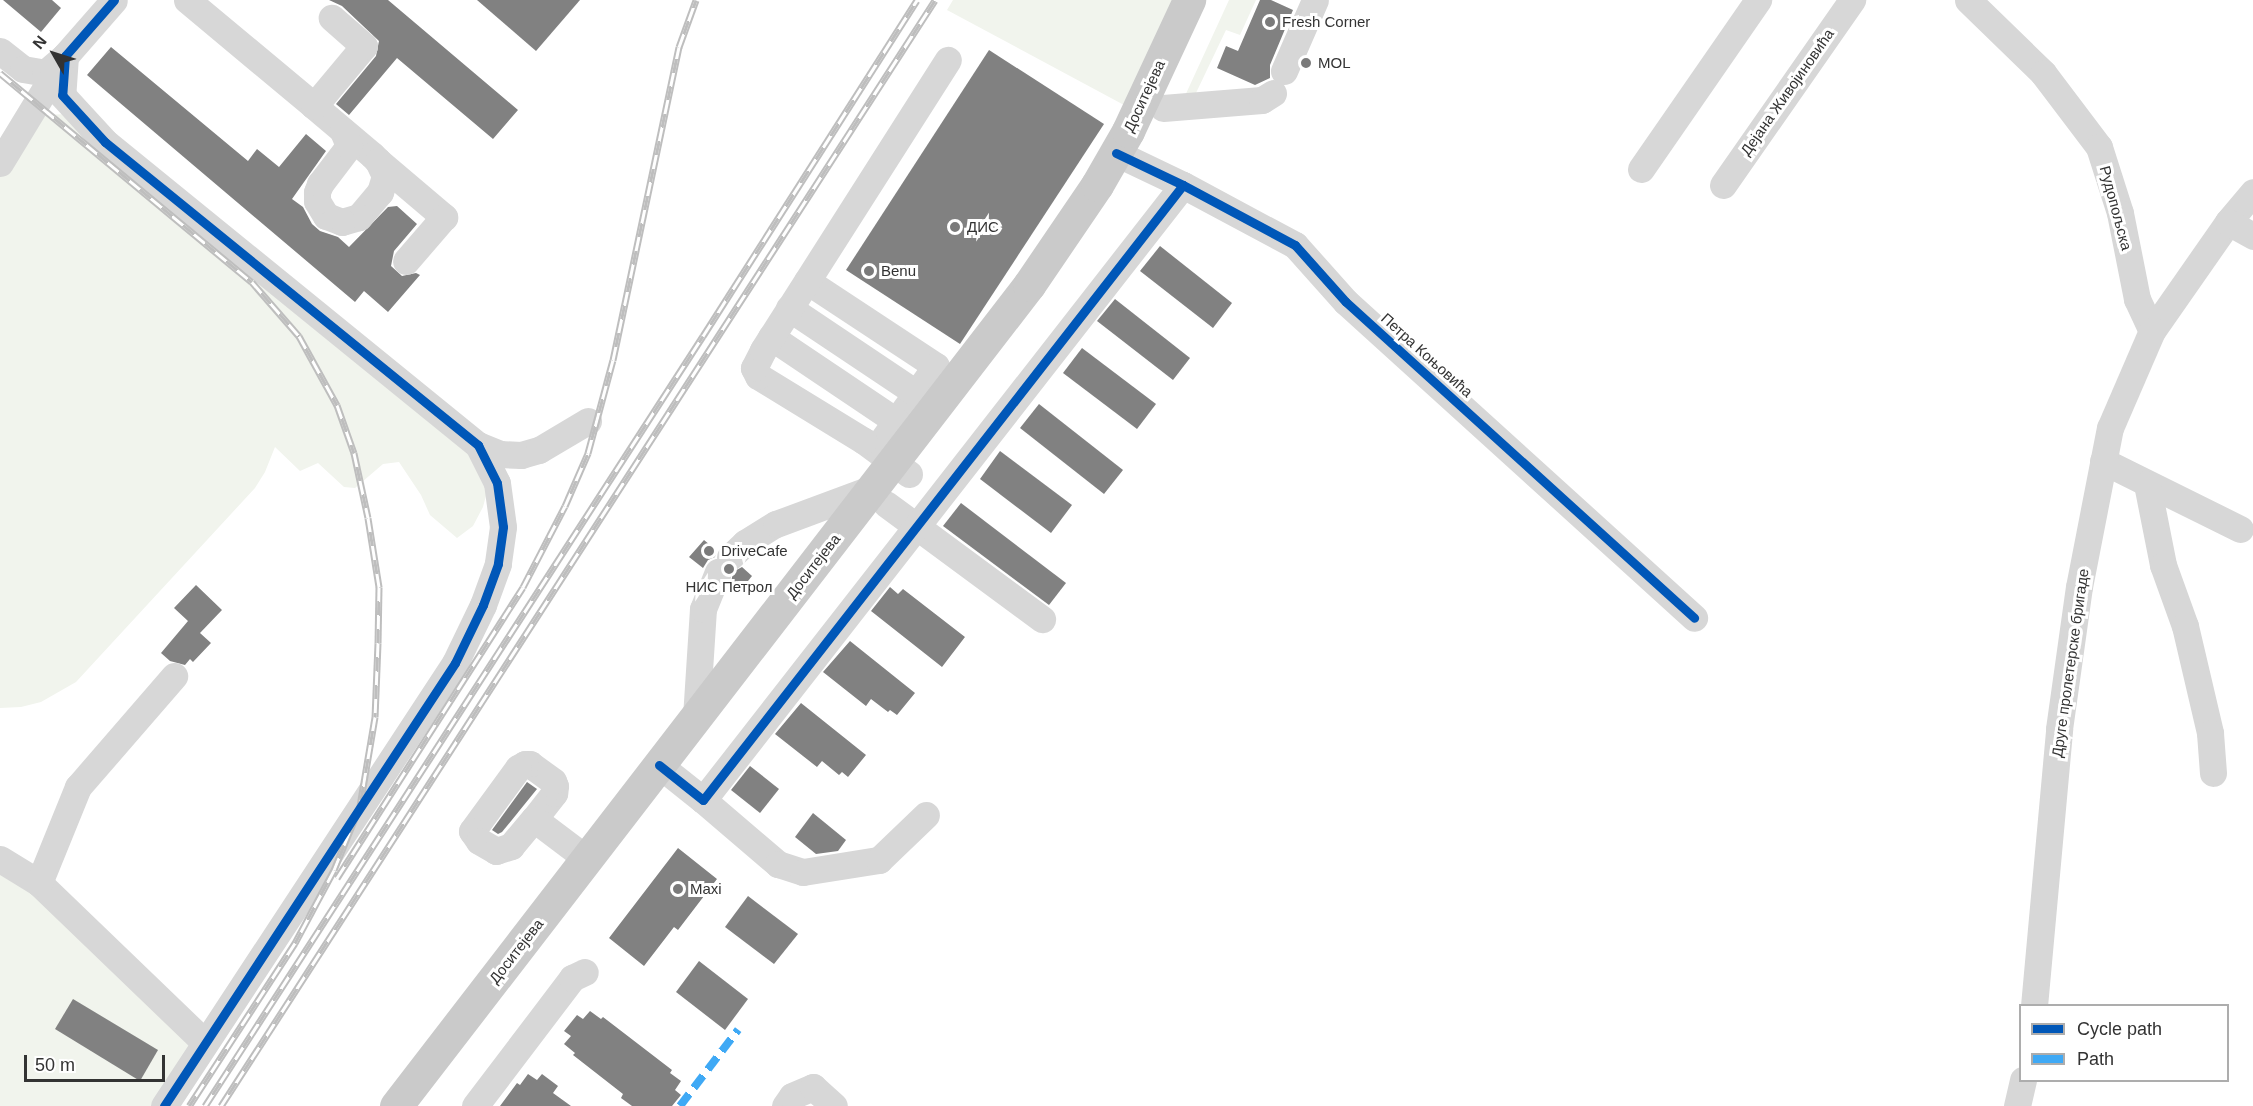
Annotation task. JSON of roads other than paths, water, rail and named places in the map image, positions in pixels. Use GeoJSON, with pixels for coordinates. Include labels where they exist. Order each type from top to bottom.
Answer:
{"type":"FeatureCollection","features":[{"type":"Feature","properties":{"kind":"main road","name":"Доситејева"},"geometry":{"type":"LineString","coordinates":[[396,1106],[456,1045],[880,496],[893,462],[1044,299],[1084,243],[1126,158],[1189,0]]}},
{"type":"Feature","properties":{"kind":"main road","name":"Доситејева"},"geometry":{"type":"LineString","coordinates":[[1126,158],[1163,108],[1212,0]]}},
{"type":"Feature","properties":{"kind":"main road","name":"Доситејева"},"geometry":{"type":"LineString","coordinates":[[422,1106],[456,1045],[587,859],[667,771],[696,717],[880,496]]}},
{"type":"Feature","properties":{"kind":"street"},"geometry":{"type":"LineString","coordinates":[[0,51],[23,69],[45,73],[65,56],[114,0]]}},
{"type":"Feature","properties":{"kind":"street"},"geometry":{"type":"LineString","coordinates":[[187,0],[444,218],[406,261]]}},
{"type":"Feature","properties":{"kind":"street"},"geometry":{"type":"LineString","coordinates":[[1163,108],[1262,100],[1278,82],[1315,0]]}},
{"type":"Feature","properties":{"kind":"street"},"geometry":{"type":"LineString","coordinates":[[1641,169],[1758,0]]}},
{"type":"Feature","properties":{"kind":"street","name":"Дејана Живојиновића"},"geometry":{"type":"LineString","coordinates":[[1723,185],[1852,0]]}},
{"type":"Feature","properties":{"kind":"street","name":"Рудопољска"},"geometry":{"type":"LineString","coordinates":[[1968,0],[2043,73],[2099,147],[2120,213],[2137,299],[2152,331]]}},
{"type":"Feature","properties":{"kind":"street"},"geometry":{"type":"LineString","coordinates":[[314,106],[364,46],[332,18]]}},
{"type":"Feature","properties":{"kind":"street"},"geometry":{"type":"LineString","coordinates":[[0,163],[65,56]]}},
{"type":"Feature","properties":{"kind":"street"},"geometry":{"type":"LineString","coordinates":[[65,56],[62,95],[105,142],[478,445],[500,454],[521,454],[539,450],[588,421]]}},
{"type":"Feature","properties":{"kind":"street"},"geometry":{"type":"LineString","coordinates":[[807,281],[935,365],[896,421],[893,462],[758,376],[754,371],[756,363],[789,308],[948,60]]}},
{"type":"Feature","properties":{"kind":"street"},"geometry":{"type":"LineString","coordinates":[[343,131],[349,146],[320,184],[317,192],[317,201],[326,216],[342,222],[359,217],[384,185],[383,168],[378,160]]}},
{"type":"Feature","properties":{"kind":"street","name":"Петра Коњовића"},"geometry":{"type":"LineString","coordinates":[[1126,158],[1183,185],[1300,249],[1346,302],[1694,618]]}},
{"type":"Feature","properties":{"kind":"street"},"geometry":{"type":"LineString","coordinates":[[703,800],[1183,185]]}},
{"type":"Feature","properties":{"kind":"street"},"geometry":{"type":"LineString","coordinates":[[2152,331],[2228,222],[2253,192]]}},
{"type":"Feature","properties":{"kind":"street"},"geometry":{"type":"LineString","coordinates":[[2228,222],[2253,236]]}},
{"type":"Feature","properties":{"kind":"street"},"geometry":{"type":"LineString","coordinates":[[789,308],[916,393]]}},
{"type":"Feature","properties":{"kind":"street","name":"Друге пролетерске бригаде"},"geometry":{"type":"LineString","coordinates":[[2034,1004],[2059,729],[2079,587],[2103,461],[2118,407],[2152,331]]}},
{"type":"Feature","properties":{"kind":"street"},"geometry":{"type":"LineString","coordinates":[[771,337],[896,421]]}},
{"type":"Feature","properties":{"kind":"street"},"geometry":{"type":"LineString","coordinates":[[164,1106],[455,663],[483,605],[498,564],[503,527],[497,483],[478,445]]}},
{"type":"Feature","properties":{"kind":"street"},"geometry":{"type":"LineString","coordinates":[[2103,461],[2240,528]]}},
{"type":"Feature","properties":{"kind":"street"},"geometry":{"type":"LineString","coordinates":[[2147,484],[2163,565],[2186,626],[2210,733],[2213,773]]}},
{"type":"Feature","properties":{"kind":"street"},"geometry":{"type":"LineString","coordinates":[[696,717],[703,609],[724,565],[745,543],[776,524],[880,496],[1042,619]]}},
{"type":"Feature","properties":{"kind":"street"},"geometry":{"type":"LineString","coordinates":[[39,883],[78,787],[98,760],[174,676]]}},
{"type":"Feature","properties":{"kind":"street"},"geometry":{"type":"LineString","coordinates":[[667,771],[778,864],[803,872],[879,860],[926,815]]}},
{"type":"Feature","properties":{"kind":"street"},"geometry":{"type":"LineString","coordinates":[[534,819],[587,859]]}},
{"type":"Feature","properties":{"kind":"street"},"geometry":{"type":"LineString","coordinates":[[0,859],[39,883],[204,1042]]}},
{"type":"Feature","properties":{"kind":"street"},"geometry":{"type":"LineString","coordinates":[[475,1106],[572,978],[585,972]]}},
{"type":"Feature","properties":{"kind":"street"},"geometry":{"type":"LineString","coordinates":[[2017,1106],[2023,1082]]}},
{"type":"Feature","properties":{"kind":"street"},"geometry":{"type":"LineString","coordinates":[[784,1106],[792,1096],[813,1088],[834,1106]]}},
{"type":"Feature","properties":{"kind":"railway"},"geometry":{"type":"LineString","coordinates":[[337,878],[523,587],[565,506],[588,453],[613,360],[679,47],[696,0]]}},
{"type":"Feature","properties":{"kind":"railway"},"geometry":{"type":"LineString","coordinates":[[205,1106],[703,336],[917,0]]}},
{"type":"Feature","properties":{"kind":"railway"},"geometry":{"type":"LineString","coordinates":[[221,1106],[935,0]]}},
{"type":"Feature","properties":{"kind":"railway"},"geometry":{"type":"LineString","coordinates":[[0,73],[252,282],[299,336],[337,405],[354,453],[368,518],[379,587],[378,643],[375,717],[360,806],[334,870],[295,943],[189,1106]]}},
{"type":"Feature","properties":{"kind":"place","name":"Fresh Corner"},"geometry":{"type":"Point","coordinates":[1270,22]}},
{"type":"Feature","properties":{"kind":"place","name":"MOL"},"geometry":{"type":"Point","coordinates":[1306,63]}},
{"type":"Feature","properties":{"kind":"place","name":"ДИС"},"geometry":{"type":"Point","coordinates":[955,227]}},
{"type":"Feature","properties":{"kind":"place","name":"Benu"},"geometry":{"type":"Point","coordinates":[869,271]}},
{"type":"Feature","properties":{"kind":"place","name":"DriveCafe"},"geometry":{"type":"Point","coordinates":[709,551]}},
{"type":"Feature","properties":{"kind":"place","name":"НИС Петрол"},"geometry":{"type":"Point","coordinates":[729,569]}},
{"type":"Feature","properties":{"kind":"place","name":"Maxi"},"geometry":{"type":"Point","coordinates":[678,889]}}]}
